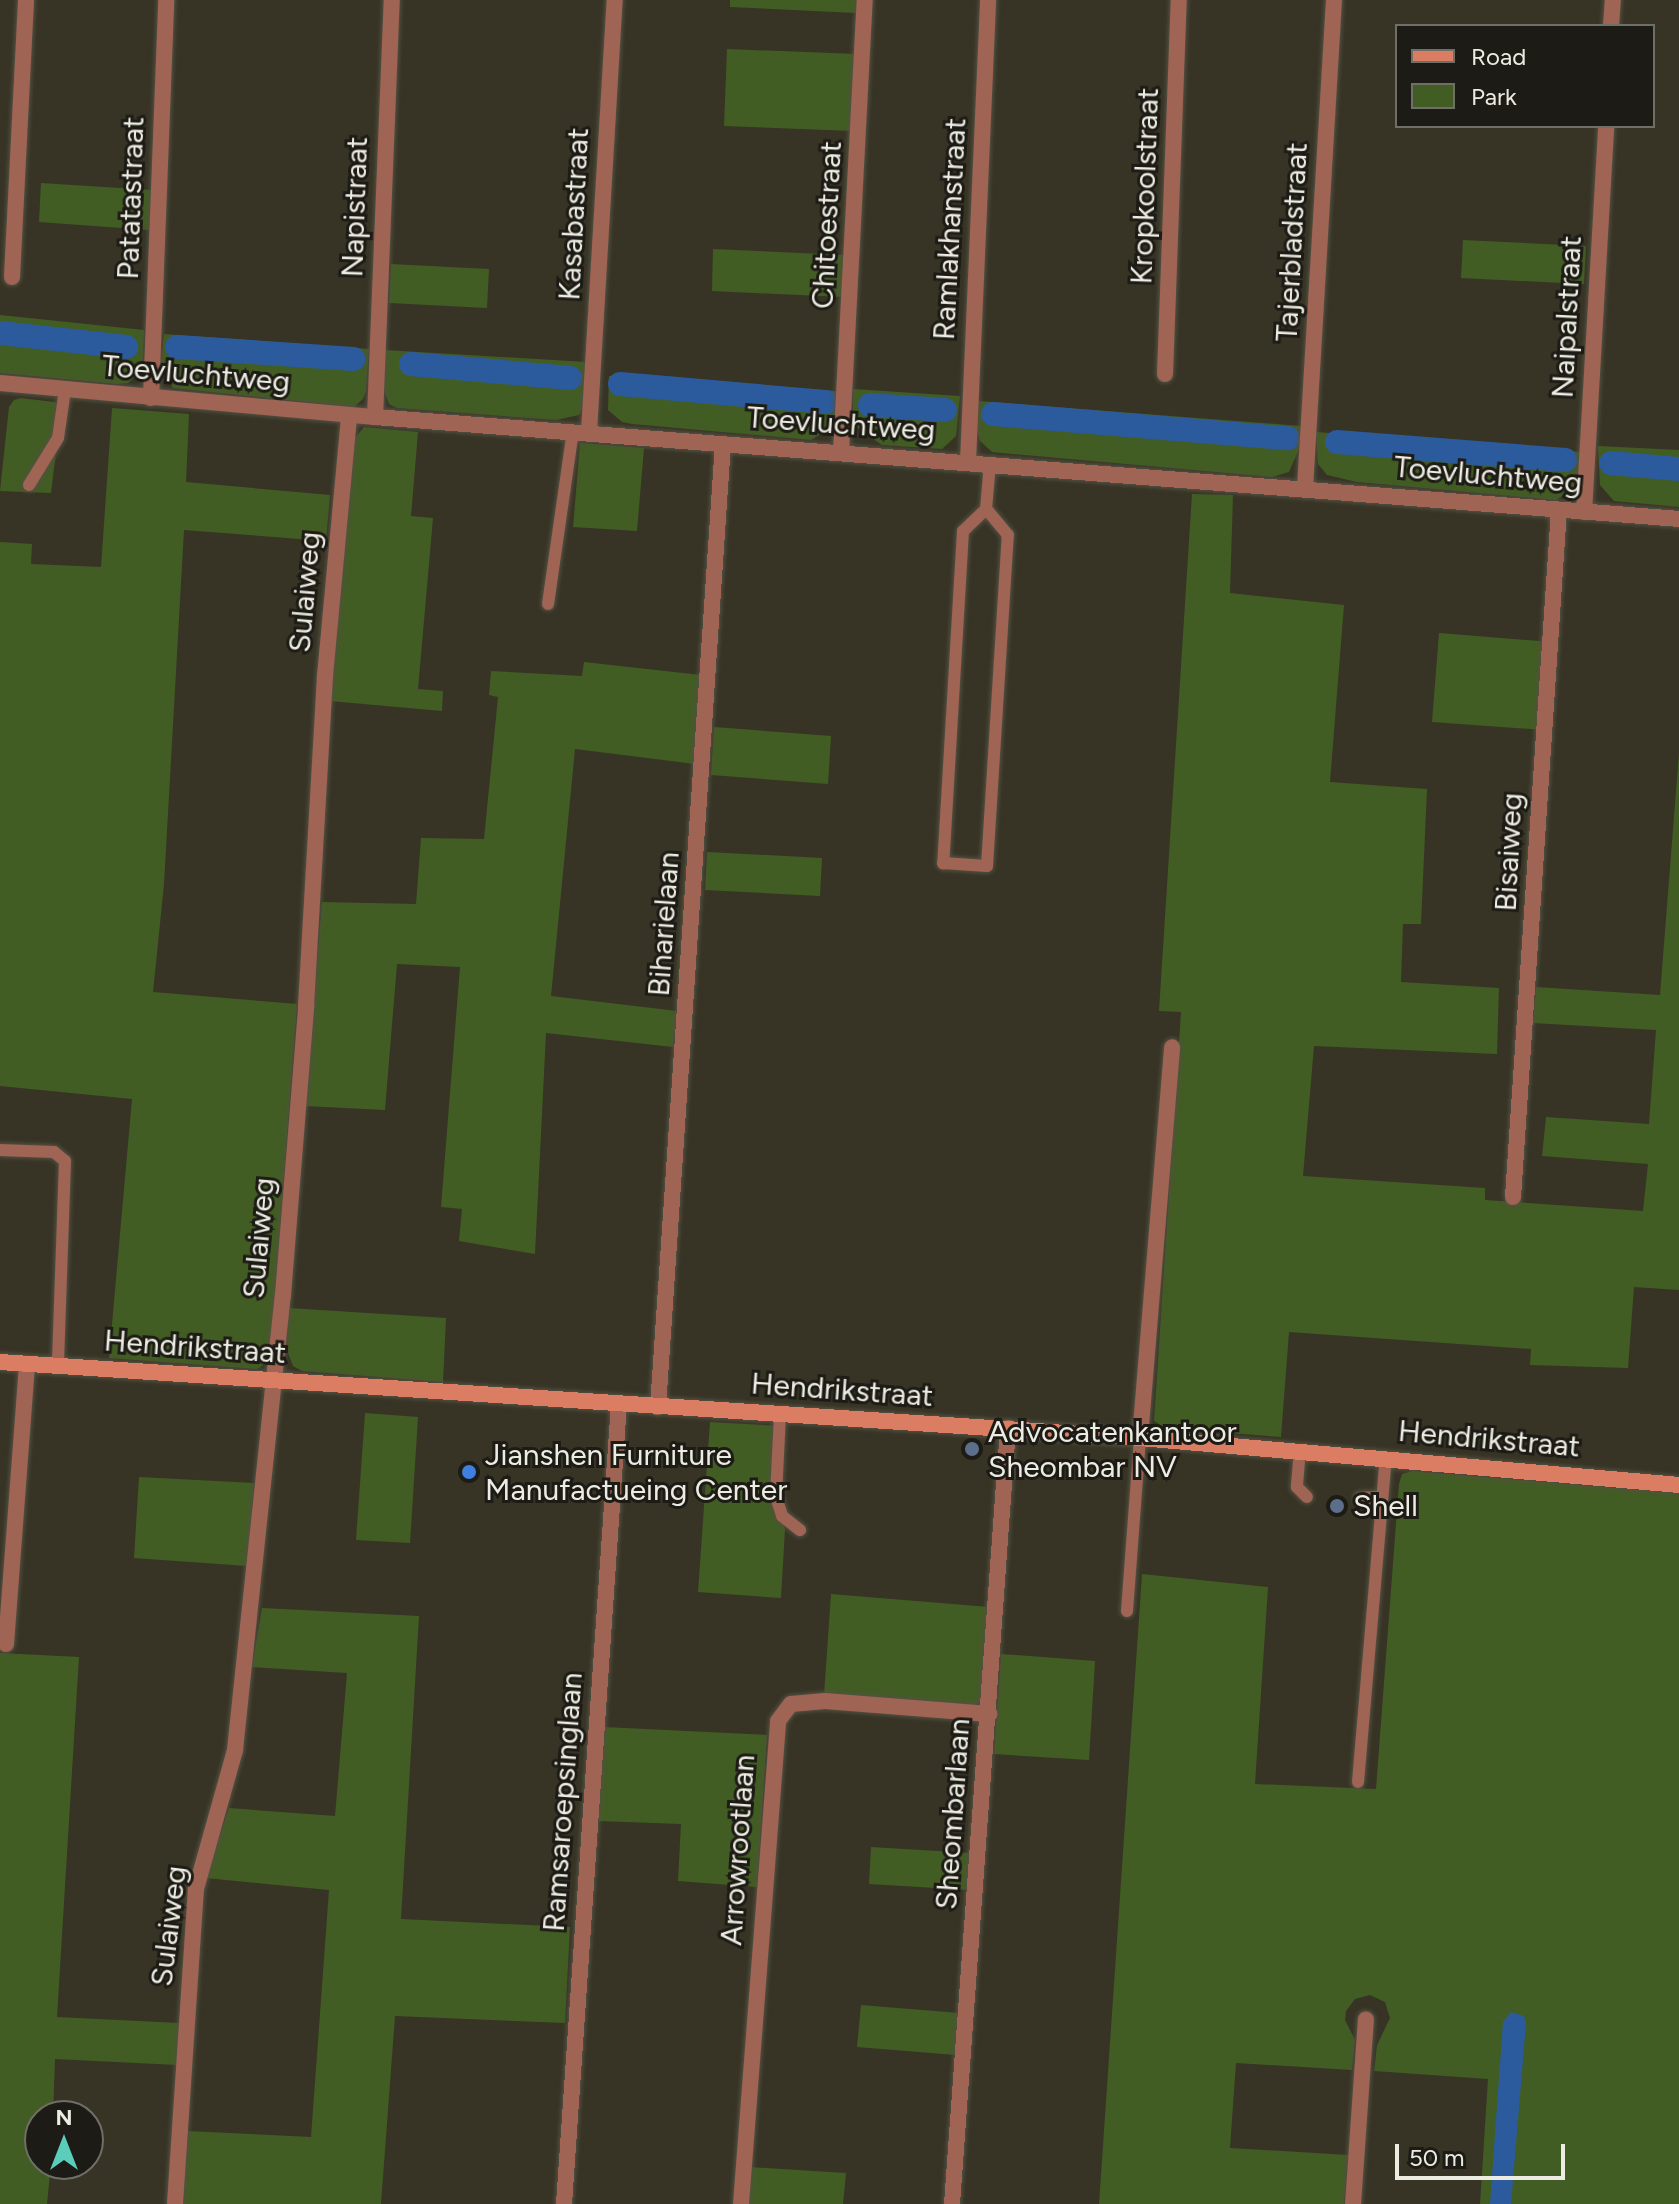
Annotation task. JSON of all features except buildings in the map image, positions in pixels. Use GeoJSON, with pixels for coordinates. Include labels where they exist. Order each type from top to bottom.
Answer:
{"type":"FeatureCollection","features":[{"type":"Feature","properties":{"kind":"street"},"geometry":{"type":"LineString","coordinates":[[12,277],[26,0]]}},
{"type":"Feature","properties":{"kind":"street","name":"Patatastraat"},"geometry":{"type":"LineString","coordinates":[[151,398],[166,0]]}},
{"type":"Feature","properties":{"kind":"street","name":"Napistraat"},"geometry":{"type":"LineString","coordinates":[[375,417],[392,0]]}},
{"type":"Feature","properties":{"kind":"street","name":"Kasabastraat"},"geometry":{"type":"LineString","coordinates":[[581,431],[615,0]]}},
{"type":"Feature","properties":{"kind":"street","name":"Chitoestraat"},"geometry":{"type":"LineString","coordinates":[[841,452],[865,0]]}},
{"type":"Feature","properties":{"kind":"street","name":"Ramlakhanstraat"},"geometry":{"type":"LineString","coordinates":[[968,461],[988,0]]}},
{"type":"Feature","properties":{"kind":"street","name":"Kropkoolstraat"},"geometry":{"type":"LineString","coordinates":[[1165,374],[1179,0]]}},
{"type":"Feature","properties":{"kind":"street","name":"Tajerbladstraat"},"geometry":{"type":"LineString","coordinates":[[1305,488],[1334,0]]}},
{"type":"Feature","properties":{"kind":"street"},"geometry":{"type":"LineString","coordinates":[[1611,24],[1613,0]]}},
{"type":"Feature","properties":{"kind":"street","name":"Naipalstraat"},"geometry":{"type":"LineString","coordinates":[[1584,512],[1606,128]]}},
{"type":"Feature","properties":{"kind":"street","name":"Toevluchtweg"},"geometry":{"type":"LineString","coordinates":[[0,383],[349,415],[1679,519]]}},
{"type":"Feature","properties":{"kind":"street","name":"Sulaiweg"},"geometry":{"type":"LineString","coordinates":[[175,2204],[196,1889],[235,1750],[274,1381],[306,1006],[325,676],[349,415]]}},
{"type":"Feature","properties":{"kind":"street","name":"Biharielaan"},"geometry":{"type":"LineString","coordinates":[[658,1407],[723,444]]}},
{"type":"Feature","properties":{"kind":"street","name":"Bisaiweg"},"geometry":{"type":"LineString","coordinates":[[1513,1197],[1559,510]]}},
{"type":"Feature","properties":{"kind":"street"},"geometry":{"type":"LineString","coordinates":[[1140,1438],[1172,1047]]}},
{"type":"Feature","properties":{"kind":"street","name":"Hendrikstraat"},"geometry":{"type":"LineString","coordinates":[[0,1362],[1008,1428],[1300,1450],[1679,1485]]}},
{"type":"Feature","properties":{"kind":"street"},"geometry":{"type":"LineString","coordinates":[[6,1644],[27,1364]]}},
{"type":"Feature","properties":{"kind":"street","name":"Ramsaroepsinglaan"},"geometry":{"type":"LineString","coordinates":[[564,2204],[619,1404]]}},
{"type":"Feature","properties":{"kind":"street","name":"Sheombarlaan"},"geometry":{"type":"LineString","coordinates":[[952,2204],[1008,1428]]}},
{"type":"Feature","properties":{"kind":"street","name":"Arrowrootlaan"},"geometry":{"type":"LineString","coordinates":[[741,2204],[778,1721],[791,1704],[814,1701],[989,1714]]}},
{"type":"Feature","properties":{"kind":"street"},"geometry":{"type":"LineString","coordinates":[[1353,2204],[1366,2019]]}},
{"type":"Feature","properties":{"kind":"lane"},"geometry":{"type":"LineString","coordinates":[[29,485],[58,438],[65,390]]}},
{"type":"Feature","properties":{"kind":"lane"},"geometry":{"type":"LineString","coordinates":[[548,604],[581,431]]}},
{"type":"Feature","properties":{"kind":"lane"},"geometry":{"type":"LineString","coordinates":[[986,509],[1008,535],[987,866],[943,863],[963,531],[986,509],[990,463]]}},
{"type":"Feature","properties":{"kind":"lane"},"geometry":{"type":"LineString","coordinates":[[0,1150],[54,1152],[65,1161],[58,1366]]}},
{"type":"Feature","properties":{"kind":"lane"},"geometry":{"type":"LineString","coordinates":[[780,1414],[776,1497],[782,1516],[800,1530]]}},
{"type":"Feature","properties":{"kind":"lane"},"geometry":{"type":"LineString","coordinates":[[1127,1611],[1140,1438]]}},
{"type":"Feature","properties":{"kind":"lane"},"geometry":{"type":"LineString","coordinates":[[1300,1450],[1297,1487],[1307,1497]]}},
{"type":"Feature","properties":{"kind":"lane"},"geometry":{"type":"LineString","coordinates":[[1358,1782],[1386,1458]]}},
{"type":"Feature","properties":{"kind":"lane"},"geometry":{"type":"LineString","coordinates":[[1360,1498],[1382,1497]]}},
{"type":"Feature","properties":{"kind":"green space"},"geometry":{"type":"Polygon","coordinates":[[[730,0],[857,0],[856,13],[730,7],[730,0]]]}},
{"type":"Feature","properties":{"kind":"green space"},"geometry":{"type":"Polygon","coordinates":[[[727,49],[856,54],[853,131],[724,126],[727,49]]]}},
{"type":"Feature","properties":{"kind":"green space"},"geometry":{"type":"Polygon","coordinates":[[[41,183],[152,190],[149,230],[39,222],[41,183]]]}},
{"type":"Feature","properties":{"kind":"green space"},"geometry":{"type":"Polygon","coordinates":[[[1463,240],[1586,246],[1584,284],[1461,278],[1463,240]]]}},
{"type":"Feature","properties":{"kind":"green space"},"geometry":{"type":"Polygon","coordinates":[[[713,249],[845,255],[843,297],[712,291],[713,249]]]}},
{"type":"Feature","properties":{"kind":"green space"},"geometry":{"type":"Polygon","coordinates":[[[391,264],[489,269],[487,308],[389,303],[391,264]]]}},
{"type":"Feature","properties":{"kind":"green space"},"geometry":{"type":"Polygon","coordinates":[[[0,315],[144,330],[143,359],[137,375],[128,383],[0,373],[0,315]]]}},
{"type":"Feature","properties":{"kind":"green space"},"geometry":{"type":"Polygon","coordinates":[[[164,334],[369,349],[366,391],[354,407],[173,388],[160,369],[164,334]]]}},
{"type":"Feature","properties":{"kind":"green space"},"geometry":{"type":"Polygon","coordinates":[[[385,350],[586,362],[582,409],[579,415],[556,420],[397,408],[389,404],[383,388],[385,350]]]}},
{"type":"Feature","properties":{"kind":"green space"},"geometry":{"type":"Polygon","coordinates":[[[609,376],[837,391],[835,414],[826,431],[811,440],[632,424],[622,422],[608,410],[609,376]]]}},
{"type":"Feature","properties":{"kind":"green space"},"geometry":{"type":"Polygon","coordinates":[[[853,389],[960,396],[956,436],[942,449],[882,445],[853,425],[853,389]]]}},
{"type":"Feature","properties":{"kind":"green space"},"geometry":{"type":"Polygon","coordinates":[[[21,398],[62,403],[51,493],[0,491],[9,407],[14,400],[21,398]]]}},
{"type":"Feature","properties":{"kind":"green space"},"geometry":{"type":"Polygon","coordinates":[[[978,401],[1301,426],[1299,449],[1289,472],[1272,477],[992,452],[980,441],[977,431],[978,401]]]}},
{"type":"Feature","properties":{"kind":"green space"},"geometry":{"type":"Polygon","coordinates":[[[112,408],[189,414],[186,482],[330,495],[326,541],[184,530],[164,884],[153,992],[297,1004],[270,1361],[257,1369],[109,1358],[132,1099],[0,1086],[0,542],[32,544],[31,564],[101,567],[112,408]]]}},
{"type":"Feature","properties":{"kind":"green space"},"geometry":{"type":"Polygon","coordinates":[[[364,427],[418,432],[411,516],[433,518],[418,689],[443,691],[442,711],[330,701],[355,438],[364,427]]]}},
{"type":"Feature","properties":{"kind":"green space"},"geometry":{"type":"Polygon","coordinates":[[[1316,432],[1581,452],[1573,490],[1556,500],[1357,482],[1327,475],[1318,464],[1316,432]]]}},
{"type":"Feature","properties":{"kind":"green space"},"geometry":{"type":"Polygon","coordinates":[[[580,443],[644,448],[637,531],[573,527],[580,443]]]}},
{"type":"Feature","properties":{"kind":"green space"},"geometry":{"type":"Polygon","coordinates":[[[1598,446],[1679,450],[1679,507],[1614,501],[1600,485],[1598,446]]]}},
{"type":"Feature","properties":{"kind":"green space"},"geometry":{"type":"Polygon","coordinates":[[[1192,494],[1233,495],[1230,593],[1344,605],[1330,782],[1427,789],[1421,924],[1403,924],[1401,982],[1499,988],[1497,1054],[1314,1046],[1303,1176],[1485,1188],[1485,1200],[1643,1211],[1648,1164],[1542,1156],[1546,1117],[1649,1124],[1656,1030],[1533,1023],[1536,987],[1660,995],[1679,753],[1679,1290],[1634,1287],[1628,1368],[1530,1365],[1531,1349],[1289,1332],[1281,1437],[1165,1428],[1154,1421],[1181,1012],[1159,1011],[1192,494]]]}},
{"type":"Feature","properties":{"kind":"green space"},"geometry":{"type":"Polygon","coordinates":[[[1439,633],[1551,642],[1545,730],[1432,722],[1439,633]]]}},
{"type":"Feature","properties":{"kind":"green space"},"geometry":{"type":"Polygon","coordinates":[[[584,662],[701,675],[695,764],[575,749],[551,996],[677,1011],[673,1047],[546,1033],[535,1254],[459,1241],[462,1209],[441,1207],[460,967],[397,964],[385,1110],[305,1106],[322,902],[416,904],[421,838],[484,839],[498,697],[489,695],[491,671],[582,676],[584,662]]]}},
{"type":"Feature","properties":{"kind":"green space"},"geometry":{"type":"Polygon","coordinates":[[[714,727],[831,736],[828,784],[711,775],[714,727]]]}},
{"type":"Feature","properties":{"kind":"green space"},"geometry":{"type":"Polygon","coordinates":[[[707,852],[822,858],[820,896],[705,890],[707,852]]]}},
{"type":"Feature","properties":{"kind":"green space"},"geometry":{"type":"Polygon","coordinates":[[[289,1308],[446,1318],[443,1382],[302,1371],[293,1366],[286,1348],[289,1308]]]}},
{"type":"Feature","properties":{"kind":"green space"},"geometry":{"type":"Polygon","coordinates":[[[365,1413],[418,1417],[410,1543],[356,1540],[365,1413]]]}},
{"type":"Feature","properties":{"kind":"green space"},"geometry":{"type":"Polygon","coordinates":[[[710,1422],[781,1426],[776,1500],[785,1529],[781,1598],[698,1592],[710,1422]]]}},
{"type":"Feature","properties":{"kind":"green space"},"geometry":{"type":"Polygon","coordinates":[[[1412,1471],[1679,1493],[1679,2204],[1480,2204],[1488,2079],[1374,2071],[1377,2045],[1390,2018],[1385,2002],[1370,1995],[1355,1999],[1346,2011],[1345,2020],[1355,2040],[1352,2070],[1236,2063],[1230,2148],[1348,2155],[1344,2204],[1099,2204],[1142,1574],[1268,1587],[1255,1784],[1376,1789],[1399,1484],[1402,1474],[1412,1471]]]}},
{"type":"Feature","properties":{"kind":"green space"},"geometry":{"type":"Polygon","coordinates":[[[139,1477],[254,1483],[247,1566],[134,1558],[139,1477]]]}},
{"type":"Feature","properties":{"kind":"green space"},"geometry":{"type":"Polygon","coordinates":[[[831,1594],[989,1607],[981,1701],[974,1706],[824,1695],[831,1594]]]}},
{"type":"Feature","properties":{"kind":"green space"},"geometry":{"type":"Polygon","coordinates":[[[262,1608],[419,1616],[401,1919],[570,1927],[565,2023],[395,2016],[381,2204],[183,2204],[187,2131],[311,2137],[329,1890],[206,1878],[229,1808],[335,1816],[347,1673],[252,1667],[262,1608]]]}},
{"type":"Feature","properties":{"kind":"green space"},"geometry":{"type":"Polygon","coordinates":[[[0,1653],[79,1657],[57,2017],[179,2023],[177,2065],[55,2059],[54,2100],[24,2100],[24,2180],[49,2180],[47,2204],[0,2204],[0,1653]]]}},
{"type":"Feature","properties":{"kind":"green space"},"geometry":{"type":"Polygon","coordinates":[[[1001,1654],[1095,1661],[1089,1760],[994,1754],[1001,1654]]]}},
{"type":"Feature","properties":{"kind":"green space"},"geometry":{"type":"Polygon","coordinates":[[[604,1727],[767,1735],[757,1887],[678,1881],[681,1824],[598,1821],[604,1727]]]}},
{"type":"Feature","properties":{"kind":"green space"},"geometry":{"type":"Polygon","coordinates":[[[871,1847],[971,1853],[969,1890],[869,1884],[871,1847]]]}},
{"type":"Feature","properties":{"kind":"green space"},"geometry":{"type":"Polygon","coordinates":[[[861,2005],[959,2013],[956,2055],[857,2047],[861,2005]]]}},
{"type":"Feature","properties":{"kind":"green space"},"geometry":{"type":"Polygon","coordinates":[[[750,2167],[846,2173],[843,2204],[747,2204],[750,2167]]]}},
{"type":"Feature","properties":{"kind":"water"},"geometry":{"type":"Polygon","coordinates":[[[1511,2012],[1524,2016],[1526,2023],[1511,2204],[1490,2204],[1503,2022],[1511,2012]]]}},
{"type":"Feature","properties":{"kind":"waterway"},"geometry":{"type":"LineString","coordinates":[[0,333],[126,347]]}},
{"type":"Feature","properties":{"kind":"waterway"},"geometry":{"type":"LineString","coordinates":[[177,347],[354,359]]}},
{"type":"Feature","properties":{"kind":"waterway"},"geometry":{"type":"LineString","coordinates":[[411,364],[570,378]]}},
{"type":"Feature","properties":{"kind":"waterway"},"geometry":{"type":"LineString","coordinates":[[620,384],[827,402]]}},
{"type":"Feature","properties":{"kind":"waterway"},"geometry":{"type":"LineString","coordinates":[[870,405],[945,410]]}},
{"type":"Feature","properties":{"kind":"waterway"},"geometry":{"type":"LineString","coordinates":[[993,414],[1288,438]]}},
{"type":"Feature","properties":{"kind":"waterway"},"geometry":{"type":"LineString","coordinates":[[1337,442],[1565,460]]}},
{"type":"Feature","properties":{"kind":"waterway"},"geometry":{"type":"LineString","coordinates":[[1611,463],[1679,469]]}},
{"type":"Feature","properties":{"kind":"place","name":"Advocatenkantoor Sheombar NV"},"geometry":{"type":"Point","coordinates":[972,1449]}},
{"type":"Feature","properties":{"kind":"place","name":"Jianshen Furniture Manufactueing Center"},"geometry":{"type":"Point","coordinates":[469,1472]}},
{"type":"Feature","properties":{"kind":"place","name":"Shell"},"geometry":{"type":"Point","coordinates":[1337,1506]}}]}
